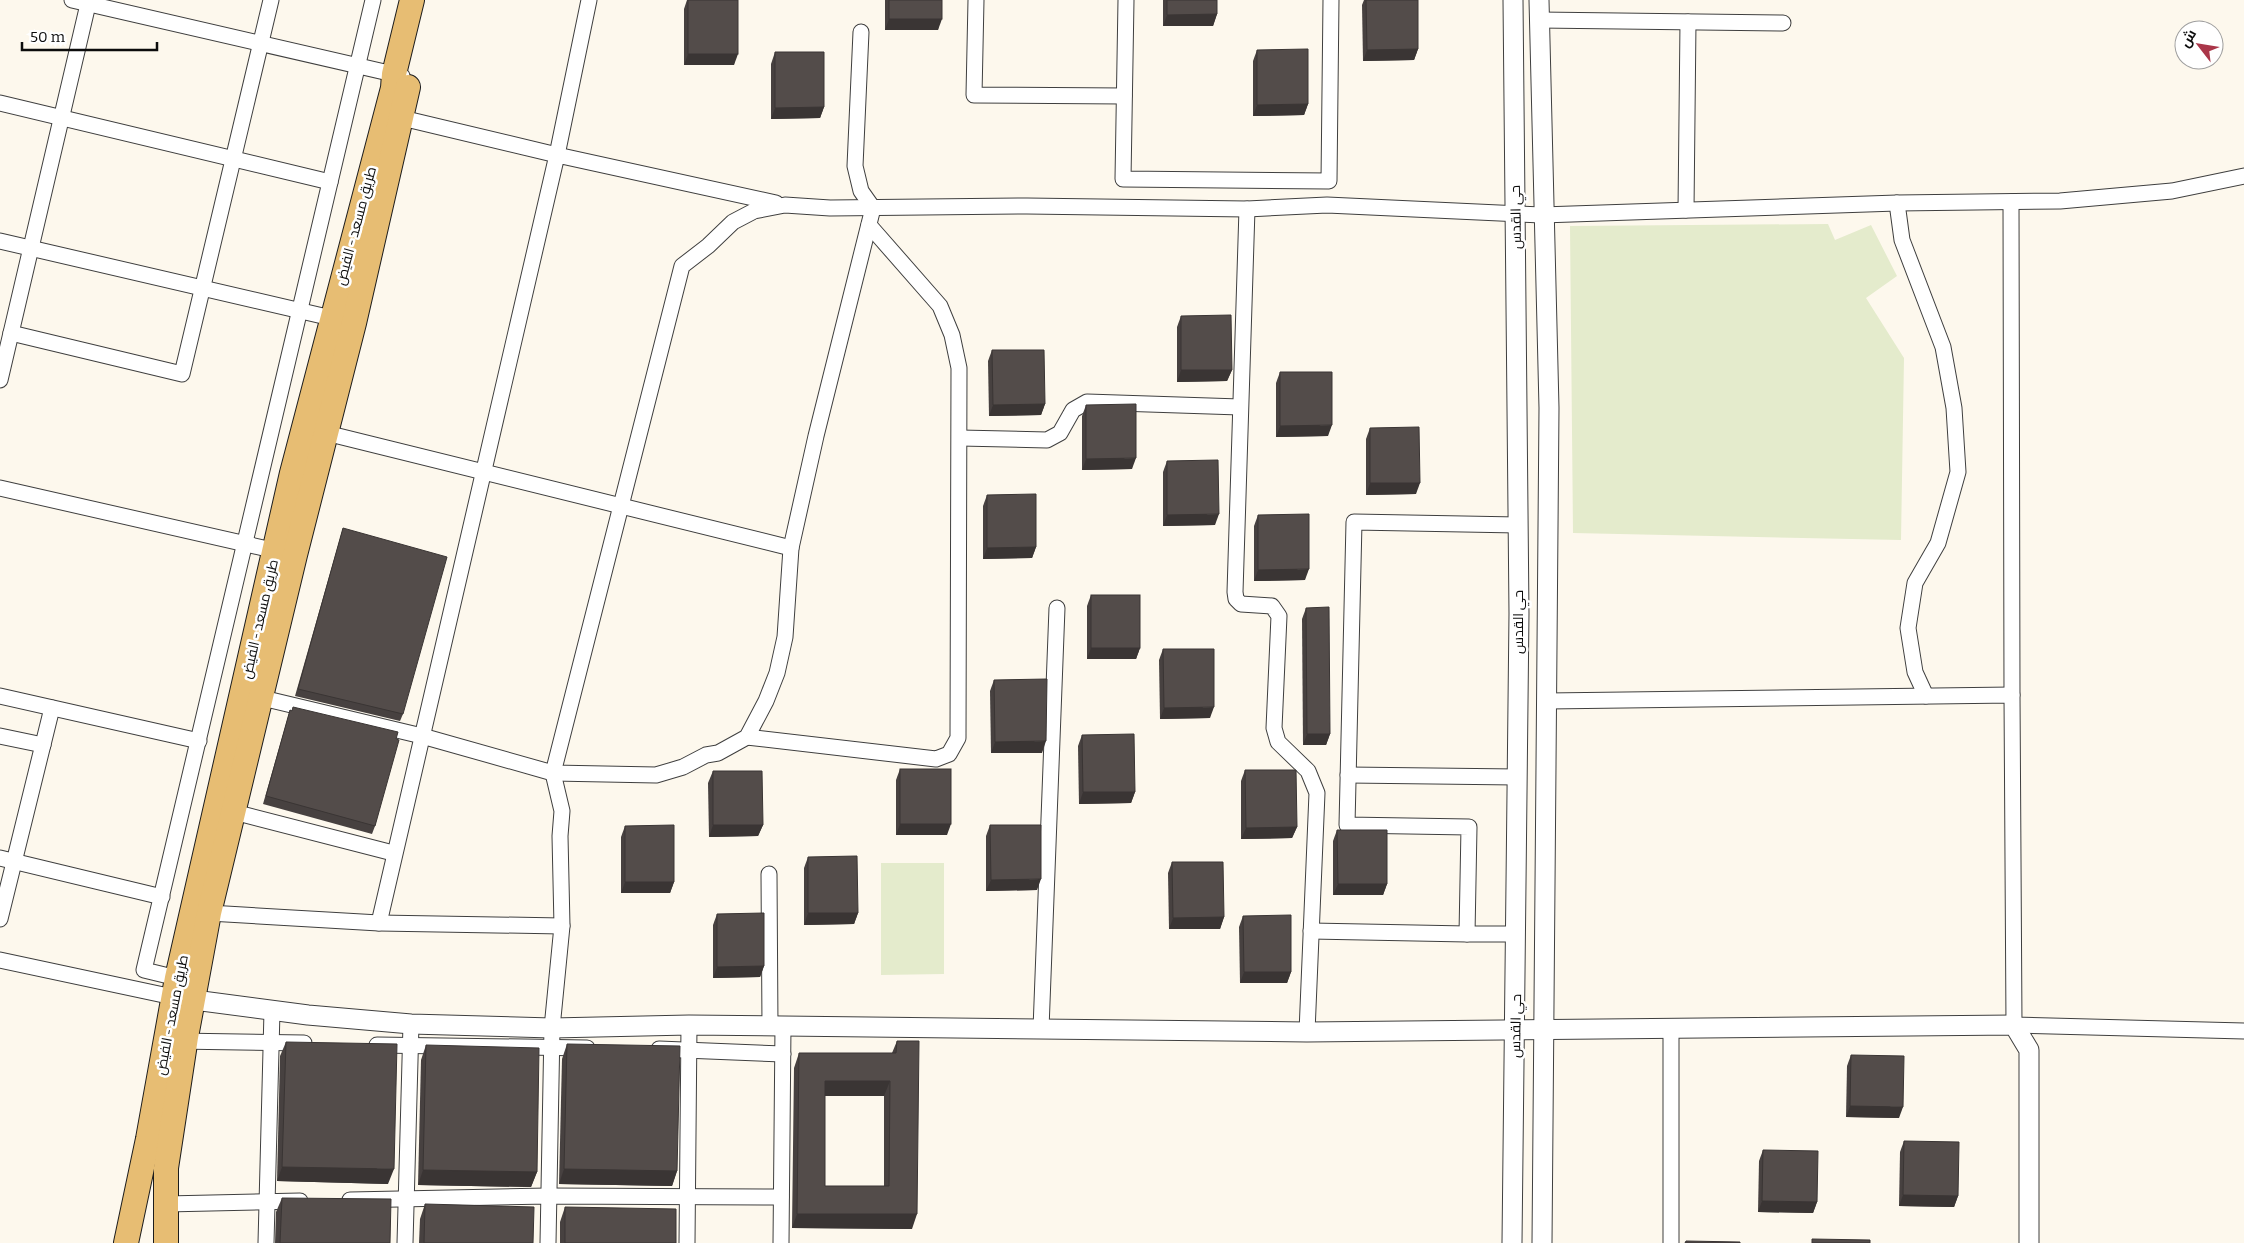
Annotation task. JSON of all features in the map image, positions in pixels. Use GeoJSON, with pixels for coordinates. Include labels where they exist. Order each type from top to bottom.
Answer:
{"type":"FeatureCollection","features":[{"type":"Feature","properties":{"kind":"main road","name":"طريق مسعد - الفيض"},"geometry":{"type":"LineString","coordinates":[[285,553],[292,473],[344,320],[402,118],[402,76],[412,0]]}},
{"type":"Feature","properties":{"kind":"main road","name":"طريق مسعد - الفيض"},"geometry":{"type":"LineString","coordinates":[[166,1243],[166,1168],[175,1041],[181,992],[285,553],[326,433],[344,320],[392,88],[402,76],[428,0]]}},
{"type":"Feature","properties":{"kind":"main road","name":"طريق مسعد - الفيض"},"geometry":{"type":"LineString","coordinates":[[181,992],[209,913],[234,812],[252,696]]}},
{"type":"Feature","properties":{"kind":"main road","name":"طريق مسعد - الفيض"},"geometry":{"type":"LineString","coordinates":[[126,1243],[148,1139],[175,1041]]}},
{"type":"Feature","properties":{"kind":"street"},"geometry":{"type":"LineString","coordinates":[[72,0],[88,2],[402,76]]}},
{"type":"Feature","properties":{"kind":"street"},"geometry":{"type":"LineString","coordinates":[[11,333],[182,374],[271,0]]}},
{"type":"Feature","properties":{"kind":"street"},"geometry":{"type":"LineString","coordinates":[[181,992],[144,970],[373,0]]}},
{"type":"Feature","properties":{"kind":"street"},"geometry":{"type":"LineString","coordinates":[[378,923],[557,155],[589,0]]}},
{"type":"Feature","properties":{"kind":"street"},"geometry":{"type":"LineString","coordinates":[[976,0],[974,95],[1124,96]]}},
{"type":"Feature","properties":{"kind":"street"},"geometry":{"type":"LineString","coordinates":[[1126,0],[1123,179],[1329,181]]}},
{"type":"Feature","properties":{"kind":"street"},"geometry":{"type":"LineString","coordinates":[[1327,205],[1329,181],[1331,0]]}},
{"type":"Feature","properties":{"kind":"street","name":"حي القدس"},"geometry":{"type":"LineString","coordinates":[[1512,1243],[1518,778],[1518,525],[1513,0]]}},
{"type":"Feature","properties":{"kind":"street"},"geometry":{"type":"LineString","coordinates":[[1539,0],[1542,215],[1549,408],[1542,1243]]}},
{"type":"Feature","properties":{"kind":"street"},"geometry":{"type":"LineString","coordinates":[[0,380],[88,2]]}},
{"type":"Feature","properties":{"kind":"street"},"geometry":{"type":"LineString","coordinates":[[1539,20],[1782,23]]}},
{"type":"Feature","properties":{"kind":"street"},"geometry":{"type":"LineString","coordinates":[[1686,210],[1688,22]]}},
{"type":"Feature","properties":{"kind":"street"},"geometry":{"type":"LineString","coordinates":[[252,696],[422,736],[553,773],[656,776],[683,767],[706,755],[718,753],[747,737],[766,701],[777,673],[785,637],[790,548],[873,208],[861,191],[855,166],[861,32]]}},
{"type":"Feature","properties":{"kind":"street"},"geometry":{"type":"LineString","coordinates":[[0,103],[330,182]]}},
{"type":"Feature","properties":{"kind":"street"},"geometry":{"type":"LineString","coordinates":[[402,118],[557,155],[784,205],[830,208],[1027,206],[1247,209],[1327,205],[1516,216],[1897,203],[2060,201],[2172,191],[2244,176]]}},
{"type":"Feature","properties":{"kind":"street"},"geometry":{"type":"LineString","coordinates":[[2011,202],[2014,1025],[2029,1050],[2030,1243]]}},
{"type":"Feature","properties":{"kind":"street"},"geometry":{"type":"LineString","coordinates":[[1897,203],[1902,240],[1943,347],[1954,408],[1958,472],[1938,543],[1915,582],[1908,628],[1915,672],[1926,696]]}},
{"type":"Feature","properties":{"kind":"street"},"geometry":{"type":"LineString","coordinates":[[548,1243],[552,1028],[562,926],[560,836],[562,811],[553,773],[682,266],[708,246],[733,222],[754,211],[784,205]]}},
{"type":"Feature","properties":{"kind":"street"},"geometry":{"type":"LineString","coordinates":[[1247,209],[1235,592],[1236,599],[1241,604],[1272,606],[1279,616],[1274,728],[1278,742],[1308,771],[1317,793],[1307,1032]]}},
{"type":"Feature","properties":{"kind":"street"},"geometry":{"type":"LineString","coordinates":[[747,737],[936,759],[943,758],[953,750],[958,738],[959,368],[952,335],[940,306],[869,225]]}},
{"type":"Feature","properties":{"kind":"street"},"geometry":{"type":"LineString","coordinates":[[0,241],[344,320]]}},
{"type":"Feature","properties":{"kind":"street"},"geometry":{"type":"LineString","coordinates":[[960,438],[1046,440],[1060,433],[1073,410],[1087,402],[1240,407]]}},
{"type":"Feature","properties":{"kind":"street"},"geometry":{"type":"LineString","coordinates":[[326,433],[790,548]]}},
{"type":"Feature","properties":{"kind":"street"},"geometry":{"type":"LineString","coordinates":[[0,488],[285,553]]}},
{"type":"Feature","properties":{"kind":"street"},"geometry":{"type":"LineString","coordinates":[[1467,934],[1469,827],[1348,825],[1354,522],[1518,525]]}},
{"type":"Feature","properties":{"kind":"street"},"geometry":{"type":"LineString","coordinates":[[1041,1029],[1057,608]]}},
{"type":"Feature","properties":{"kind":"street"},"geometry":{"type":"LineString","coordinates":[[1547,701],[2012,695]]}},
{"type":"Feature","properties":{"kind":"street"},"geometry":{"type":"LineString","coordinates":[[0,696],[199,741]]}},
{"type":"Feature","properties":{"kind":"street"},"geometry":{"type":"LineString","coordinates":[[0,919],[7,859],[43,745],[52,708]]}},
{"type":"Feature","properties":{"kind":"street"},"geometry":{"type":"LineString","coordinates":[[0,736],[43,745]]}},
{"type":"Feature","properties":{"kind":"street"},"geometry":{"type":"LineString","coordinates":[[1348,775],[1518,778]]}},
{"type":"Feature","properties":{"kind":"street"},"geometry":{"type":"LineString","coordinates":[[234,812],[393,853]]}},
{"type":"Feature","properties":{"kind":"street"},"geometry":{"type":"LineString","coordinates":[[7,859],[162,897]]}},
{"type":"Feature","properties":{"kind":"street"},"geometry":{"type":"LineString","coordinates":[[769,874],[777,1026],[782,1054],[781,1243]]}},
{"type":"Feature","properties":{"kind":"street"},"geometry":{"type":"LineString","coordinates":[[209,913],[378,923],[562,926]]}},
{"type":"Feature","properties":{"kind":"street"},"geometry":{"type":"LineString","coordinates":[[1311,931],[1516,934]]}},
{"type":"Feature","properties":{"kind":"street"},"geometry":{"type":"LineString","coordinates":[[0,960],[181,992],[272,1011],[411,1024],[552,1028],[689,1025],[1307,1032],[2014,1025],[2244,1031]]}},
{"type":"Feature","properties":{"kind":"street"},"geometry":{"type":"LineString","coordinates":[[266,1243],[272,1011]]}},
{"type":"Feature","properties":{"kind":"street"},"geometry":{"type":"LineString","coordinates":[[405,1243],[411,1024]]}},
{"type":"Feature","properties":{"kind":"street"},"geometry":{"type":"LineString","coordinates":[[687,1243],[689,1025]]}},
{"type":"Feature","properties":{"kind":"street"},"geometry":{"type":"LineString","coordinates":[[1671,1029],[1671,1243]]}},
{"type":"Feature","properties":{"kind":"street"},"geometry":{"type":"LineString","coordinates":[[175,1041],[321,1044]]}},
{"type":"Feature","properties":{"kind":"street"},"geometry":{"type":"LineString","coordinates":[[361,1044],[601,1048]]}},
{"type":"Feature","properties":{"kind":"street"},"geometry":{"type":"LineString","coordinates":[[640,1049],[782,1054]]}},
{"type":"Feature","properties":{"kind":"street"},"geometry":{"type":"LineString","coordinates":[[336,1200],[548,1196],[781,1196]]}},
{"type":"Feature","properties":{"kind":"street"},"geometry":{"type":"LineString","coordinates":[[166,1204],[316,1200]]}},
{"type":"Feature","properties":{"kind":"green space"},"geometry":{"type":"Polygon","coordinates":[[[1828,224],[1835,240],[1871,225],[1897,276],[1866,298],[1904,358],[1901,540],[1573,533],[1570,226],[1828,224]]]}},
{"type":"Feature","properties":{"kind":"green space"},"geometry":{"type":"Polygon","coordinates":[[[881,863],[944,863],[944,974],[881,975],[881,863]]]}},
{"type":"Feature","properties":{"kind":"building"},"geometry":{"type":"Polygon","coordinates":[[[688,0],[738,0],[738,54],[688,54],[688,0]]]}},
{"type":"Feature","properties":{"kind":"building"},"geometry":{"type":"Polygon","coordinates":[[[889,0],[942,0],[942,19],[889,19],[889,0]]]}},
{"type":"Feature","properties":{"kind":"building"},"geometry":{"type":"Polygon","coordinates":[[[1167,0],[1217,0],[1217,14],[1167,15],[1167,0]]]}},
{"type":"Feature","properties":{"kind":"building"},"geometry":{"type":"Polygon","coordinates":[[[1366,0],[1418,0],[1418,49],[1367,50],[1366,0]]]}},
{"type":"Feature","properties":{"kind":"building"},"geometry":{"type":"Polygon","coordinates":[[[1308,49],[1308,104],[1257,105],[1257,50],[1308,49]]]}},
{"type":"Feature","properties":{"kind":"building"},"geometry":{"type":"Polygon","coordinates":[[[775,52],[824,52],[824,107],[775,108],[775,52]]]}},
{"type":"Feature","properties":{"kind":"building"},"geometry":{"type":"Polygon","coordinates":[[[1231,315],[1232,370],[1181,370],[1181,316],[1231,315]]]}},
{"type":"Feature","properties":{"kind":"building"},"geometry":{"type":"Polygon","coordinates":[[[992,350],[1044,350],[1045,404],[993,405],[992,350]]]}},
{"type":"Feature","properties":{"kind":"building"},"geometry":{"type":"Polygon","coordinates":[[[1280,372],[1332,372],[1332,425],[1280,426],[1280,372]]]}},
{"type":"Feature","properties":{"kind":"building"},"geometry":{"type":"Polygon","coordinates":[[[1136,404],[1136,458],[1086,459],[1086,405],[1136,404]]]}},
{"type":"Feature","properties":{"kind":"building"},"geometry":{"type":"Polygon","coordinates":[[[1419,427],[1420,483],[1370,483],[1370,428],[1419,427]]]}},
{"type":"Feature","properties":{"kind":"building"},"geometry":{"type":"Polygon","coordinates":[[[1218,460],[1219,514],[1167,515],[1167,461],[1218,460]]]}},
{"type":"Feature","properties":{"kind":"building"},"geometry":{"type":"Polygon","coordinates":[[[1036,494],[1036,547],[987,548],[987,495],[1036,494]]]}},
{"type":"Feature","properties":{"kind":"building"},"geometry":{"type":"Polygon","coordinates":[[[1309,514],[1309,569],[1258,570],[1258,515],[1309,514]]]}},
{"type":"Feature","properties":{"kind":"building"},"geometry":{"type":"Polygon","coordinates":[[[343,528],[447,557],[403,714],[298,689],[343,528]]]}},
{"type":"Feature","properties":{"kind":"building"},"geometry":{"type":"Polygon","coordinates":[[[1091,595],[1140,595],[1140,648],[1091,648],[1091,595]]]}},
{"type":"Feature","properties":{"kind":"building"},"geometry":{"type":"Polygon","coordinates":[[[1329,607],[1330,734],[1307,734],[1306,608],[1329,607]]]}},
{"type":"Feature","properties":{"kind":"building"},"geometry":{"type":"Polygon","coordinates":[[[1163,649],[1214,649],[1214,707],[1164,708],[1163,649]]]}},
{"type":"Feature","properties":{"kind":"building"},"geometry":{"type":"Polygon","coordinates":[[[1047,679],[1046,741],[995,742],[994,680],[1047,679]]]}},
{"type":"Feature","properties":{"kind":"building"},"geometry":{"type":"Polygon","coordinates":[[[293,707],[398,732],[396,739],[399,740],[375,826],[266,796],[290,710],[292,711],[293,707]]]}},
{"type":"Feature","properties":{"kind":"building"},"geometry":{"type":"Polygon","coordinates":[[[1134,734],[1135,792],[1083,792],[1082,735],[1134,734]]]}},
{"type":"Feature","properties":{"kind":"building"},"geometry":{"type":"Polygon","coordinates":[[[900,769],[951,769],[951,824],[900,824],[900,769]]]}},
{"type":"Feature","properties":{"kind":"building"},"geometry":{"type":"Polygon","coordinates":[[[1245,770],[1296,770],[1297,827],[1246,828],[1245,770]]]}},
{"type":"Feature","properties":{"kind":"building"},"geometry":{"type":"Polygon","coordinates":[[[713,771],[762,771],[763,825],[713,825],[713,771]]]}},
{"type":"Feature","properties":{"kind":"building"},"geometry":{"type":"Polygon","coordinates":[[[674,825],[674,882],[625,882],[625,826],[674,825]]]}},
{"type":"Feature","properties":{"kind":"building"},"geometry":{"type":"Polygon","coordinates":[[[990,825],[1041,825],[1041,879],[991,880],[990,825]]]}},
{"type":"Feature","properties":{"kind":"building"},"geometry":{"type":"Polygon","coordinates":[[[1337,830],[1387,830],[1387,884],[1338,884],[1337,830]]]}},
{"type":"Feature","properties":{"kind":"building"},"geometry":{"type":"Polygon","coordinates":[[[857,856],[858,913],[808,913],[808,857],[857,856]]]}},
{"type":"Feature","properties":{"kind":"building"},"geometry":{"type":"Polygon","coordinates":[[[1172,862],[1223,862],[1224,917],[1173,918],[1172,862]]]}},
{"type":"Feature","properties":{"kind":"building"},"geometry":{"type":"Polygon","coordinates":[[[764,913],[764,966],[717,967],[717,914],[764,913]]]}},
{"type":"Feature","properties":{"kind":"building"},"geometry":{"type":"Polygon","coordinates":[[[1291,915],[1291,972],[1244,972],[1243,916],[1291,915]]]}},
{"type":"Feature","properties":{"kind":"building"},"geometry":{"type":"Polygon","coordinates":[[[897,1041],[919,1041],[917,1214],[797,1214],[799,1053],[896,1053],[897,1041]],[[825,1081],[825,1186],[889,1186],[890,1081],[825,1081]]]}},
{"type":"Feature","properties":{"kind":"building"},"geometry":{"type":"Polygon","coordinates":[[[286,1042],[397,1044],[394,1169],[282,1167],[286,1042]]]}},
{"type":"Feature","properties":{"kind":"building"},"geometry":{"type":"Polygon","coordinates":[[[567,1044],[680,1046],[677,1171],[564,1169],[567,1044]]]}},
{"type":"Feature","properties":{"kind":"building"},"geometry":{"type":"Polygon","coordinates":[[[426,1045],[539,1048],[537,1172],[423,1170],[426,1045]]]}},
{"type":"Feature","properties":{"kind":"building"},"geometry":{"type":"Polygon","coordinates":[[[1851,1055],[1904,1056],[1903,1107],[1850,1106],[1851,1055]]]}},
{"type":"Feature","properties":{"kind":"building"},"geometry":{"type":"Polygon","coordinates":[[[1904,1141],[1959,1142],[1958,1196],[1903,1195],[1904,1141]]]}},
{"type":"Feature","properties":{"kind":"building"},"geometry":{"type":"Polygon","coordinates":[[[1763,1150],[1818,1151],[1817,1202],[1762,1201],[1763,1150]]]}},
{"type":"Feature","properties":{"kind":"building"},"geometry":{"type":"Polygon","coordinates":[[[282,1198],[391,1199],[390,1243],[280,1243],[282,1198]]]}},
{"type":"Feature","properties":{"kind":"building"},"geometry":{"type":"Polygon","coordinates":[[[425,1204],[534,1207],[533,1243],[424,1243],[425,1204]]]}},
{"type":"Feature","properties":{"kind":"building"},"geometry":{"type":"Polygon","coordinates":[[[565,1207],[676,1209],[676,1243],[565,1243],[565,1207]]]}},
{"type":"Feature","properties":{"kind":"building"},"geometry":{"type":"Polygon","coordinates":[[[1812,1239],[1870,1240],[1870,1243],[1812,1243],[1812,1239]]]}},
{"type":"Feature","properties":{"kind":"building"},"geometry":{"type":"Polygon","coordinates":[[[1686,1241],[1740,1242],[1740,1243],[1685,1243],[1686,1241]]]}}]}
